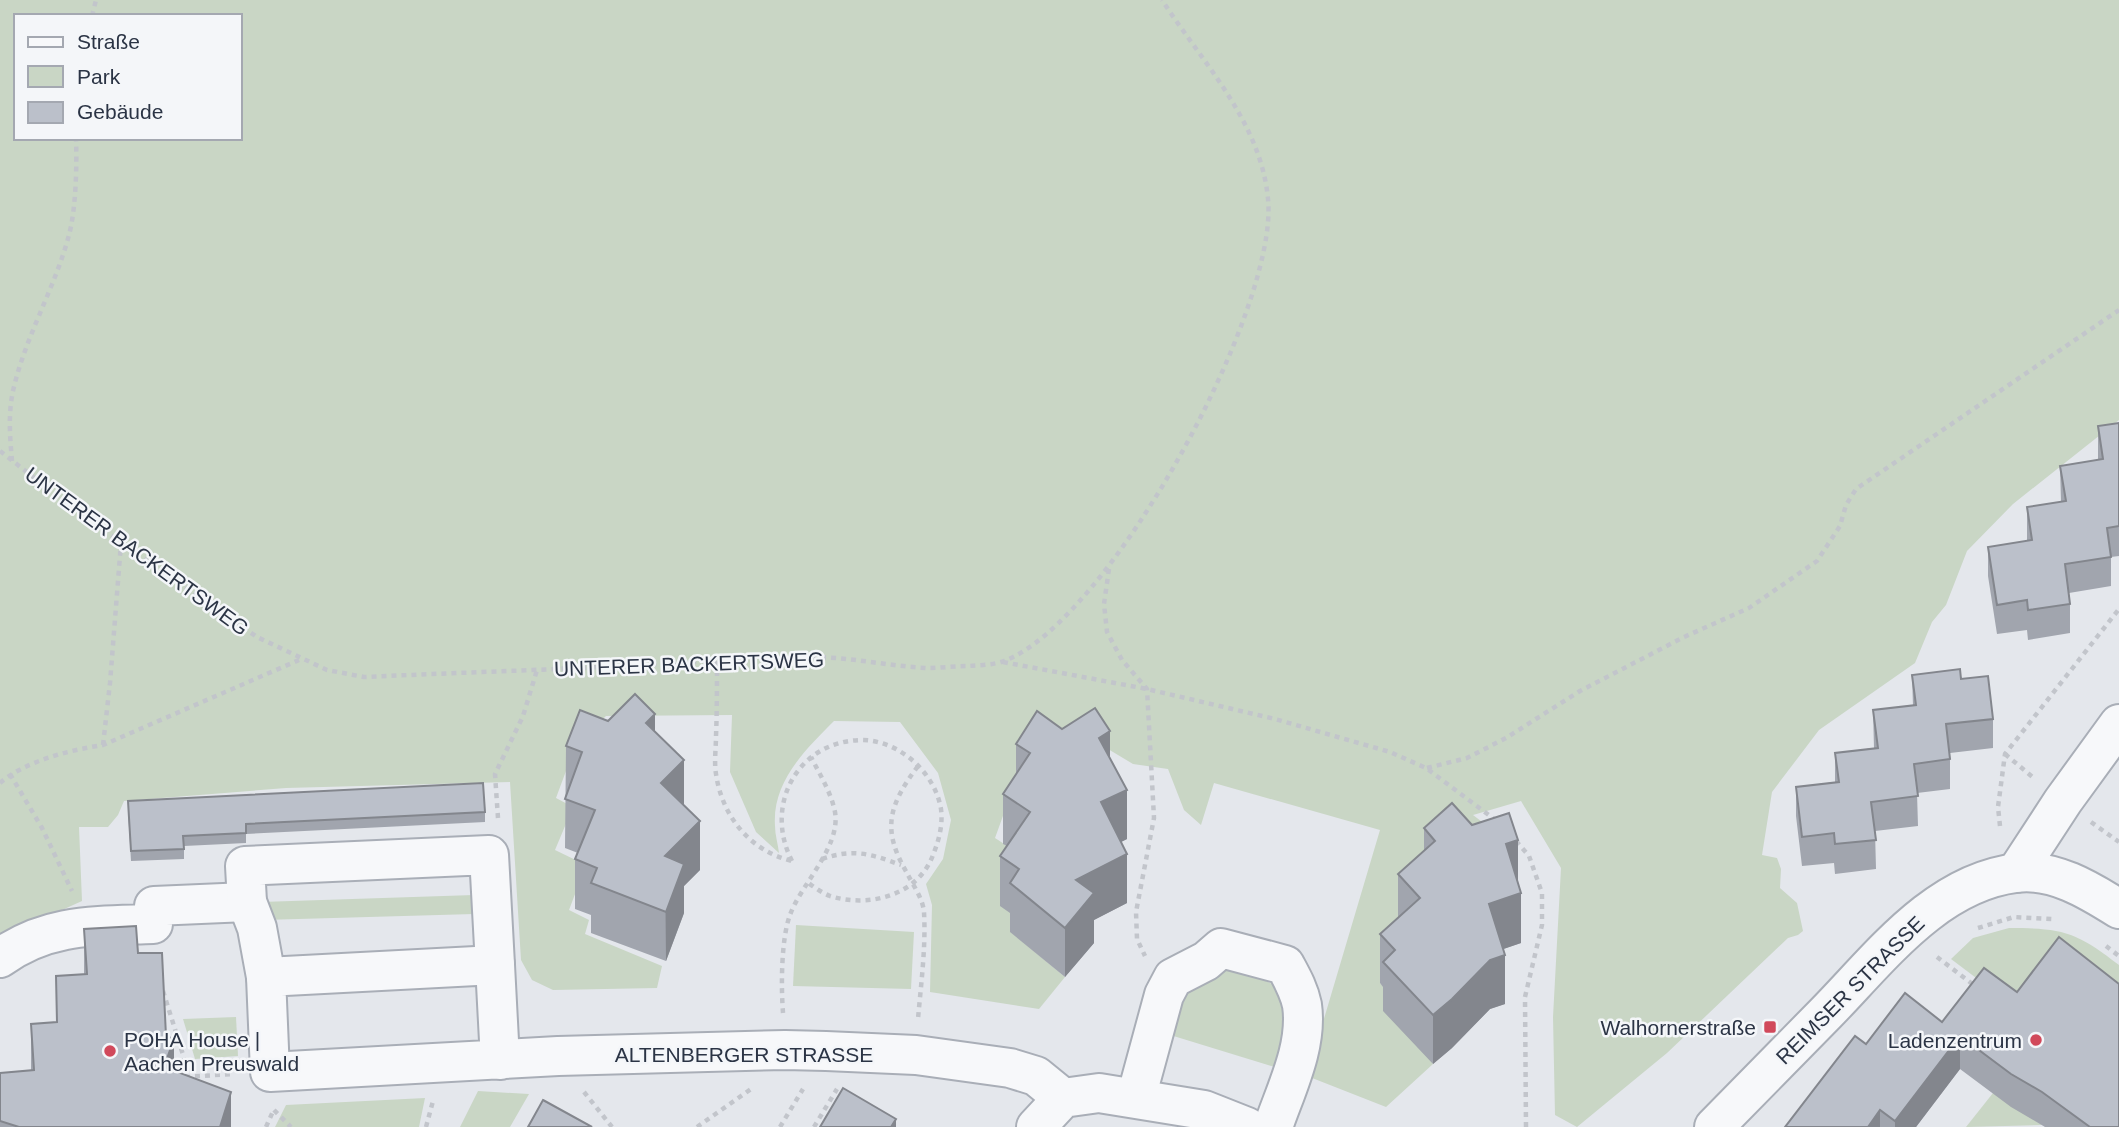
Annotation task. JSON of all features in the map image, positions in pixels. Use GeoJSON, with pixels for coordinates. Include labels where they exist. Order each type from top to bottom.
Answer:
{"type":"FeatureCollection","features":[{"type":"Feature","properties":{"kind":"street"},"geometry":{"type":"LineString","coordinates":[[2016,873],[2063,801],[2119,724]]}},
{"type":"Feature","properties":{"kind":"street"},"geometry":{"type":"LineString","coordinates":[[495,965],[267,977],[257,929],[247,902],[245,866],[489,855],[495,965],[500,1060]]}},
{"type":"Feature","properties":{"kind":"street","name":"REIMSER STRASSE"},"geometry":{"type":"LineString","coordinates":[[1714,1127],[1905,933],[1940,903],[1970,886],[2016,873],[2047,874],[2084,887],[2108,924]]}},
{"type":"Feature","properties":{"kind":"street"},"geometry":{"type":"LineString","coordinates":[[0,958],[19,944],[51,932],[85,926],[153,924],[154,906],[247,902]]}},
{"type":"Feature","properties":{"kind":"street"},"geometry":{"type":"LineString","coordinates":[[1136,1098],[1164,995],[1173,978],[1206,961],[1221,947],[1285,965],[1296,986],[1302,1006],[1301,1037],[1273,1127]]}},
{"type":"Feature","properties":{"kind":"street","name":"ALTENBERGER STRASSE"},"geometry":{"type":"LineString","coordinates":[[267,977],[270,1072],[500,1060],[785,1050],[916,1055],[1010,1068],[1036,1076],[1063,1098]]}},
{"type":"Feature","properties":{"kind":"street"},"geometry":{"type":"LineString","coordinates":[[1036,1127],[1063,1098],[1099,1093],[1204,1110],[1247,1127]]}},
{"type":"Feature","properties":{"kind":"path","name":"UNTERER BACKERTSWEG"},"geometry":{"type":"LineString","coordinates":[[0,451],[79,513],[257,637],[327,670],[364,677],[814,657],[926,668],[1002,662],[1030,647],[1080,603],[1109,568],[1175,466],[1218,381],[1248,306],[1265,244],[1268,200],[1257,149],[1235,105],[1162,0]]}},
{"type":"Feature","properties":{"kind":"path"},"geometry":{"type":"LineString","coordinates":[[12,462],[12,393],[70,232],[76,140]]}},
{"type":"Feature","properties":{"kind":"path"},"geometry":{"type":"LineString","coordinates":[[1426,768],[1467,758],[1506,738],[1580,691],[1684,637],[1749,608],[1817,561],[1840,526],[1846,505],[1856,489],[2119,310]]}},
{"type":"Feature","properties":{"kind":"path"},"geometry":{"type":"LineString","coordinates":[[103,745],[121,542]]}},
{"type":"Feature","properties":{"kind":"path"},"geometry":{"type":"LineString","coordinates":[[1109,568],[1104,604],[1107,632],[1122,660],[1147,689],[1154,818],[1136,912],[1137,939]]}},
{"type":"Feature","properties":{"kind":"path"},"geometry":{"type":"LineString","coordinates":[[2016,873],[2003,840],[1998,807],[2005,754],[2119,609]]}},
{"type":"Feature","properties":{"kind":"path"},"geometry":{"type":"LineString","coordinates":[[0,783],[10,774],[70,750],[103,745],[300,659]]}},
{"type":"Feature","properties":{"kind":"path"},"geometry":{"type":"LineString","coordinates":[[718,661],[716,772],[722,799],[738,826],[751,841],[773,856],[792,861],[783,844],[780,821],[783,798],[793,777],[811,757],[836,745],[863,740],[891,747],[915,761],[932,782],[941,808],[940,836],[930,862],[912,883],[893,895],[871,901],[848,901],[826,895],[807,882]]}},
{"type":"Feature","properties":{"kind":"path"},"geometry":{"type":"LineString","coordinates":[[1002,662],[1147,689],[1330,734],[1390,752],[1426,768],[1504,828]]}},
{"type":"Feature","properties":{"kind":"path"},"geometry":{"type":"LineString","coordinates":[[499,826],[495,774],[523,716],[537,670]]}},
{"type":"Feature","properties":{"kind":"path"},"geometry":{"type":"LineString","coordinates":[[785,1050],[781,992],[787,925],[790,913],[829,847],[836,816],[831,798],[811,757]]}},
{"type":"Feature","properties":{"kind":"path"},"geometry":{"type":"LineString","coordinates":[[916,1055],[924,909],[894,848],[891,825],[900,790],[918,766]]}},
{"type":"Feature","properties":{"kind":"path"},"geometry":{"type":"LineString","coordinates":[[10,774],[42,828],[76,900]]}},
{"type":"Feature","properties":{"kind":"path"},"geometry":{"type":"LineString","coordinates":[[1512,837],[1529,856],[1542,893],[1542,925],[1525,997],[1526,1127]]}},
{"type":"Feature","properties":{"kind":"path"},"geometry":{"type":"LineString","coordinates":[[821,859],[842,852],[861,852],[902,866]]}},
{"type":"Feature","properties":{"kind":"path"},"geometry":{"type":"LineString","coordinates":[[1971,930],[2014,917],[2048,917],[2060,922]]}},
{"type":"Feature","properties":{"kind":"path"},"geometry":{"type":"LineString","coordinates":[[2108,924],[2119,956]]}},
{"type":"Feature","properties":{"kind":"path"},"geometry":{"type":"LineString","coordinates":[[1927,966],[1945,950]]}},
{"type":"Feature","properties":{"kind":"path"},"geometry":{"type":"LineString","coordinates":[[1937,957],[1981,990]]}},
{"type":"Feature","properties":{"kind":"path"},"geometry":{"type":"LineString","coordinates":[[162,988],[190,1077],[180,1077]]}},
{"type":"Feature","properties":{"kind":"path"},"geometry":{"type":"LineString","coordinates":[[266,1127],[274,1109],[291,1127]]}},
{"type":"Feature","properties":{"kind":"path"},"geometry":{"type":"LineString","coordinates":[[814,1127],[818,1120]]}},
{"type":"Feature","properties":{"kind":"green space"},"geometry":{"type":"Polygon","coordinates":[[[0,0],[2119,0],[2119,420],[2013,504],[1967,551],[1946,605],[1932,622],[1915,663],[1819,730],[1772,792],[1762,855],[1777,858],[1781,869],[1780,888],[1797,903],[1803,931],[1788,938],[1667,1053],[1577,1127],[1555,1115],[1553,1017],[1561,868],[1521,801],[1473,815],[1498,834],[1380,983],[1395,1000],[1433,1064],[1386,1107],[1307,1076],[1380,830],[1214,783],[1201,825],[1184,810],[1168,769],[1133,764],[1103,746],[1012,791],[995,838],[1030,861],[1001,905],[1019,919],[1011,932],[1065,977],[1039,1009],[930,992],[932,905],[926,884],[943,859],[951,820],[938,773],[900,722],[834,721],[812,743],[792,768],[779,795],[775,826],[779,853],[756,832],[730,772],[732,715],[606,716],[576,744],[556,798],[573,807],[555,850],[586,865],[569,910],[589,920],[585,934],[662,966],[657,988],[553,990],[532,980],[521,960],[510,782],[286,788],[124,801],[118,815],[108,827],[79,827],[82,901],[0,938],[0,0]]]}},
{"type":"Feature","properties":{"kind":"green space"},"geometry":{"type":"Polygon","coordinates":[[[474,895],[474,914],[263,920],[261,902],[474,895]]]}},
{"type":"Feature","properties":{"kind":"green space"},"geometry":{"type":"Polygon","coordinates":[[[796,925],[914,932],[911,989],[793,986],[796,925]]]}},
{"type":"Feature","properties":{"kind":"green space"},"geometry":{"type":"Polygon","coordinates":[[[2009,928],[2057,931],[2091,945],[2119,965],[2119,996],[2012,1005],[1951,959],[1973,938],[2009,928]]]}},
{"type":"Feature","properties":{"kind":"green space"},"geometry":{"type":"Polygon","coordinates":[[[1214,968],[1241,968],[1274,985],[1287,1005],[1278,1068],[1167,1034],[1192,980],[1214,968]]]}},
{"type":"Feature","properties":{"kind":"green space"},"geometry":{"type":"Polygon","coordinates":[[[236,1017],[238,1056],[195,1059],[183,1019],[236,1017]]]}},
{"type":"Feature","properties":{"kind":"green space"},"geometry":{"type":"Polygon","coordinates":[[[478,1091],[529,1094],[510,1127],[460,1127],[478,1091]]]}},
{"type":"Feature","properties":{"kind":"green space"},"geometry":{"type":"Polygon","coordinates":[[[1993,1093],[2042,1125],[1966,1127],[1993,1093]]]}},
{"type":"Feature","properties":{"kind":"green space"},"geometry":{"type":"Polygon","coordinates":[[[425,1098],[419,1127],[275,1127],[286,1105],[425,1098]]]}},
{"type":"Feature","properties":{"kind":"building"},"geometry":{"type":"Polygon","coordinates":[[[2119,423],[2119,526],[2107,528],[2111,557],[2065,564],[2070,604],[2028,610],[2027,600],[1997,605],[1988,547],[2032,540],[2027,507],[2066,501],[2060,466],[2103,459],[2098,426],[2119,423]]]}},
{"type":"Feature","properties":{"kind":"building"},"geometry":{"type":"Polygon","coordinates":[[[1960,669],[1961,679],[1988,676],[1993,719],[1946,724],[1950,759],[1914,764],[1918,796],[1871,802],[1876,840],[1835,844],[1834,833],[1802,837],[1796,787],[1839,782],[1835,753],[1878,748],[1873,710],[1916,705],[1912,675],[1960,669]]]}},
{"type":"Feature","properties":{"kind":"building"},"geometry":{"type":"Polygon","coordinates":[[[635,694],[655,714],[646,723],[684,760],[661,783],[700,821],[665,856],[684,864],[666,912],[591,883],[597,868],[575,859],[595,810],[565,799],[582,752],[566,746],[580,710],[608,721],[635,694]]]}},
{"type":"Feature","properties":{"kind":"building"},"geometry":{"type":"Polygon","coordinates":[[[1095,708],[1110,731],[1099,738],[1127,790],[1101,802],[1127,854],[1076,880],[1094,893],[1065,928],[1010,883],[1019,869],[1000,856],[1030,812],[1003,794],[1030,753],[1016,744],[1037,711],[1062,729],[1095,708]]]}},
{"type":"Feature","properties":{"kind":"building"},"geometry":{"type":"Polygon","coordinates":[[[483,783],[485,812],[246,824],[246,833],[183,836],[184,849],[131,851],[128,801],[483,783]]]}},
{"type":"Feature","properties":{"kind":"building"},"geometry":{"type":"Polygon","coordinates":[[[1452,803],[1472,825],[1509,813],[1518,840],[1506,844],[1521,893],[1489,904],[1505,955],[1490,960],[1433,1015],[1383,962],[1395,950],[1380,934],[1420,898],[1398,874],[1435,841],[1424,828],[1452,803]]]}},
{"type":"Feature","properties":{"kind":"building"},"geometry":{"type":"Polygon","coordinates":[[[136,926],[138,953],[162,953],[166,1036],[174,1039],[164,1067],[231,1092],[220,1127],[19,1127],[0,1121],[0,1073],[34,1070],[31,1024],[57,1022],[56,976],[87,974],[84,929],[136,926]]]}},
{"type":"Feature","properties":{"kind":"building"},"geometry":{"type":"Polygon","coordinates":[[[2059,937],[2119,984],[2119,1127],[2090,1127],[1960,1036],[1895,1121],[1880,1110],[1868,1127],[1785,1127],[1855,1036],[1866,1044],[1905,993],[1942,1022],[1984,968],[2017,992],[2059,937]]]}},
{"type":"Feature","properties":{"kind":"building"},"geometry":{"type":"Polygon","coordinates":[[[843,1088],[896,1119],[891,1127],[820,1127],[843,1088]]]}},
{"type":"Feature","properties":{"kind":"building"},"geometry":{"type":"Polygon","coordinates":[[[543,1100],[592,1127],[528,1127],[543,1100]]]}},
{"type":"Feature","properties":{"kind":"place","name":"Walhornerstraße"},"geometry":{"type":"Point","coordinates":[1770,1027]}},
{"type":"Feature","properties":{"kind":"place","name":"Ladenzentrum"},"geometry":{"type":"Point","coordinates":[2036,1040]}},
{"type":"Feature","properties":{"kind":"place","name":"POHA House | Aachen Preuswald"},"geometry":{"type":"Point","coordinates":[110,1051]}}]}
